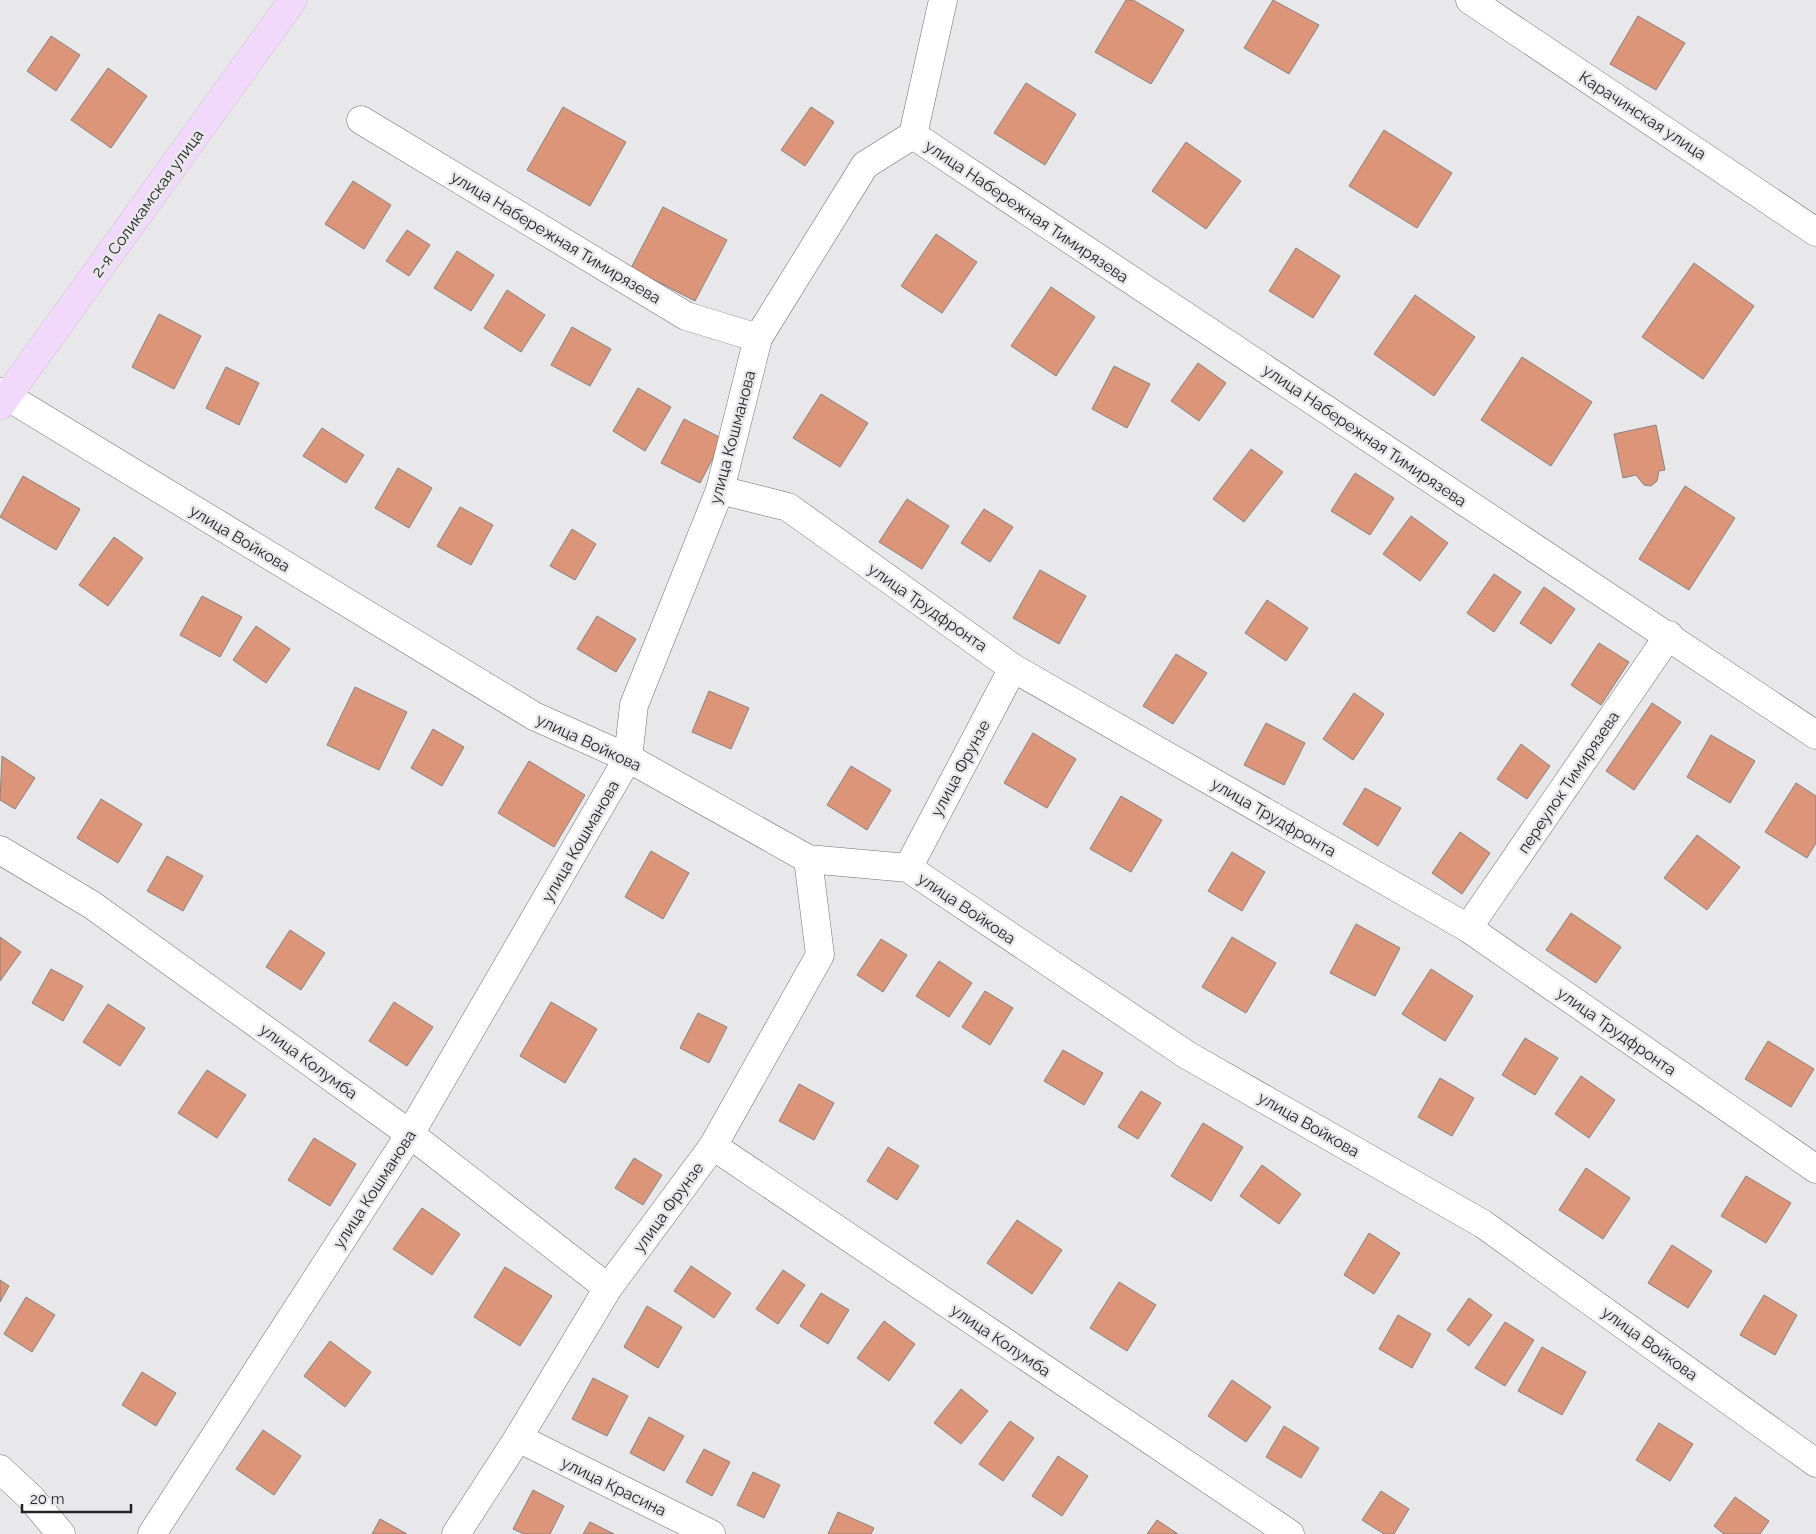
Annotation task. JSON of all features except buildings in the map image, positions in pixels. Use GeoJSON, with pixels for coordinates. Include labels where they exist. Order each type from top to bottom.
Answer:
{"type":"FeatureCollection","features":[{"type":"Feature","properties":{"kind":"main road","name":"2-я Соликамская улица"},"geometry":{"type":"LineString","coordinates":[[2,398],[294,0]]}},
{"type":"Feature","properties":{"kind":"street"},"geometry":{"type":"LineString","coordinates":[[913,135],[943,0]]}},
{"type":"Feature","properties":{"kind":"street","name":"Карачинская улица"},"geometry":{"type":"LineString","coordinates":[[1470,0],[1816,232]]}},
{"type":"Feature","properties":{"kind":"street","name":"улица Набережная Тимирязева"},"geometry":{"type":"LineString","coordinates":[[361,120],[686,316],[758,338]]}},
{"type":"Feature","properties":{"kind":"street","name":"улица Кошманова"},"geometry":{"type":"LineString","coordinates":[[152,1534],[410,1134],[628,758],[634,705],[720,490],[758,338],[865,165],[913,135]]}},
{"type":"Feature","properties":{"kind":"street","name":"улица Набережная Тимирязева"},"geometry":{"type":"LineString","coordinates":[[913,135],[1536,550],[1669,635],[1816,735]]}},
{"type":"Feature","properties":{"kind":"street","name":"улица Войкова"},"geometry":{"type":"LineString","coordinates":[[2,398],[534,716],[628,758],[808,859],[908,868],[1188,1055],[1483,1224],[1816,1463]]}},
{"type":"Feature","properties":{"kind":"street","name":"улица Трудфронта"},"geometry":{"type":"LineString","coordinates":[[720,490],[788,507],[1013,668],[1468,928],[1816,1168]]}},
{"type":"Feature","properties":{"kind":"street","name":"переулок Тимирязева"},"geometry":{"type":"LineString","coordinates":[[1468,928],[1669,635]]}},
{"type":"Feature","properties":{"kind":"street","name":"улица Фрунзе"},"geometry":{"type":"LineString","coordinates":[[908,868],[1013,668]]}},
{"type":"Feature","properties":{"kind":"street","name":"улица Колумба"},"geometry":{"type":"LineString","coordinates":[[0,850],[92,905],[410,1134],[608,1288]]}},
{"type":"Feature","properties":{"kind":"street","name":"улица Фрунзе"},"geometry":{"type":"LineString","coordinates":[[456,1534],[518,1438],[608,1288],[712,1146],[820,955],[808,859]]}},
{"type":"Feature","properties":{"kind":"street","name":"улица Колумба"},"geometry":{"type":"LineString","coordinates":[[712,1146],[1290,1534]]}},
{"type":"Feature","properties":{"kind":"street","name":"улица Красина"},"geometry":{"type":"LineString","coordinates":[[518,1438],[710,1534]]}},
{"type":"Feature","properties":{"kind":"street"},"geometry":{"type":"LineString","coordinates":[[0,1469],[30,1498],[61,1534]]}}]}
